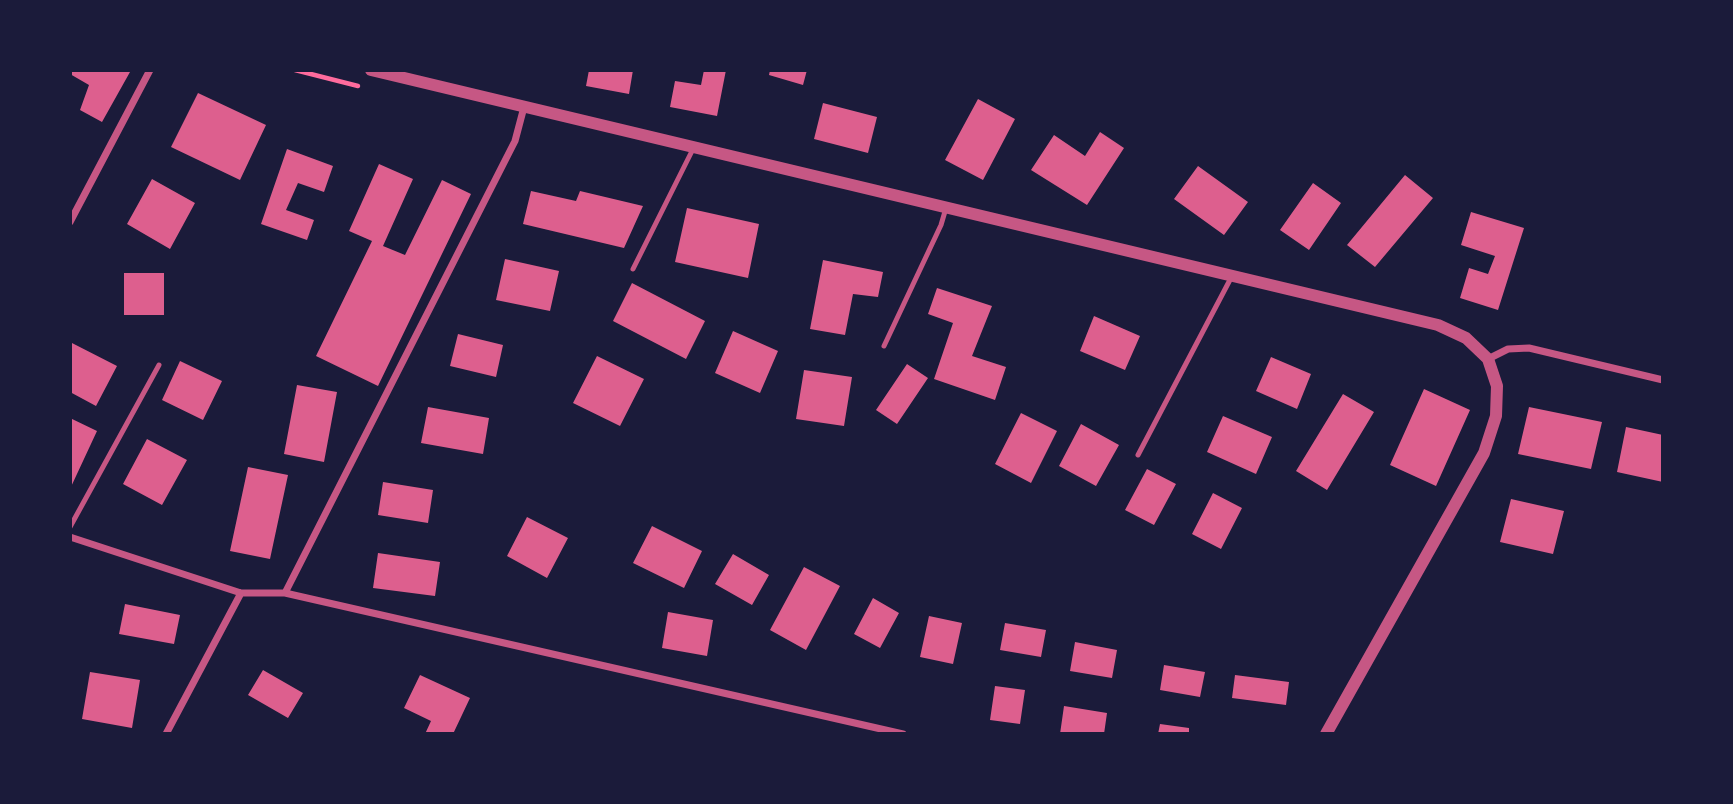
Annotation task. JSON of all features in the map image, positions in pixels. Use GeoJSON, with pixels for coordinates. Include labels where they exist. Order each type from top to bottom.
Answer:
{"type":"FeatureCollection","features":[{"type":"Feature","properties":{"kind":"street"},"geometry":{"type":"LineString","coordinates":[[70,222],[150,70]]}},
{"type":"Feature","properties":{"kind":"street"},"geometry":{"type":"LineString","coordinates":[[371,70],[1437,325],[1466,338],[1488,359],[1497,386],[1496,416],[1484,453],[1326,734]]}},
{"type":"Feature","properties":{"kind":"street"},"geometry":{"type":"LineString","coordinates":[[285,593],[515,141],[524,107]]}},
{"type":"Feature","properties":{"kind":"street"},"geometry":{"type":"LineString","coordinates":[[1488,359],[1508,349],[1530,348],[1663,380]]}},
{"type":"Feature","properties":{"kind":"street"},"geometry":{"type":"LineString","coordinates":[[70,537],[242,593],[285,593],[903,734]]}},
{"type":"Feature","properties":{"kind":"street"},"geometry":{"type":"LineString","coordinates":[[166,734],[242,593]]}},
{"type":"Feature","properties":{"kind":"lane"},"geometry":{"type":"LineString","coordinates":[[633,269],[693,149]]}},
{"type":"Feature","properties":{"kind":"lane"},"geometry":{"type":"LineString","coordinates":[[884,346],[941,225],[946,208]]}},
{"type":"Feature","properties":{"kind":"lane"},"geometry":{"type":"LineString","coordinates":[[1138,455],[1232,276]]}},
{"type":"Feature","properties":{"kind":"lane"},"geometry":{"type":"LineString","coordinates":[[70,527],[159,365]]}},
{"type":"Feature","properties":{"kind":"path"},"geometry":{"type":"LineString","coordinates":[[295,70],[361,86]]}},
{"type":"Feature","properties":{"kind":"building"},"geometry":{"type":"Polygon","coordinates":[[[70,70],[130,72],[102,122],[80,110],[89,85],[70,74],[70,70]]]}},
{"type":"Feature","properties":{"kind":"building"},"geometry":{"type":"Polygon","coordinates":[[[589,70],[633,70],[629,94],[586,86],[589,70]]]}},
{"type":"Feature","properties":{"kind":"building"},"geometry":{"type":"Polygon","coordinates":[[[704,70],[726,70],[717,116],[670,107],[675,81],[701,85],[704,70]]]}},
{"type":"Feature","properties":{"kind":"building"},"geometry":{"type":"Polygon","coordinates":[[[770,70],[807,70],[803,85],[769,75],[770,70]]]}},
{"type":"Feature","properties":{"kind":"building"},"geometry":{"type":"Polygon","coordinates":[[[198,93],[266,125],[240,180],[171,147],[198,93]]]}},
{"type":"Feature","properties":{"kind":"building"},"geometry":{"type":"Polygon","coordinates":[[[978,99],[1015,119],[983,180],[945,160],[978,99]]]}},
{"type":"Feature","properties":{"kind":"building"},"geometry":{"type":"Polygon","coordinates":[[[823,103],[877,117],[868,153],[814,139],[823,103]]]}},
{"type":"Feature","properties":{"kind":"building"},"geometry":{"type":"Polygon","coordinates":[[[1100,132],[1124,148],[1087,205],[1031,170],[1054,135],[1085,156],[1100,132]]]}},
{"type":"Feature","properties":{"kind":"building"},"geometry":{"type":"Polygon","coordinates":[[[287,149],[333,166],[324,192],[298,183],[286,210],[314,220],[307,240],[261,224],[287,149]]]}},
{"type":"Feature","properties":{"kind":"building"},"geometry":{"type":"Polygon","coordinates":[[[379,164],[413,179],[383,246],[405,255],[442,180],[471,194],[378,386],[316,356],[372,241],[349,231],[379,164]]]}},
{"type":"Feature","properties":{"kind":"building"},"geometry":{"type":"Polygon","coordinates":[[[1198,166],[1248,202],[1224,235],[1174,199],[1198,166]]]}},
{"type":"Feature","properties":{"kind":"building"},"geometry":{"type":"Polygon","coordinates":[[[1405,175],[1433,198],[1375,267],[1347,245],[1405,175]]]}},
{"type":"Feature","properties":{"kind":"building"},"geometry":{"type":"Polygon","coordinates":[[[152,179],[195,203],[170,249],[127,224],[152,179]]]}},
{"type":"Feature","properties":{"kind":"building"},"geometry":{"type":"Polygon","coordinates":[[[1313,183],[1341,203],[1309,250],[1280,230],[1313,183]]]}},
{"type":"Feature","properties":{"kind":"building"},"geometry":{"type":"Polygon","coordinates":[[[531,191],[576,201],[580,191],[643,206],[624,248],[523,224],[531,191]]]}},
{"type":"Feature","properties":{"kind":"building"},"geometry":{"type":"Polygon","coordinates":[[[687,208],[759,224],[748,278],[675,262],[687,208]]]}},
{"type":"Feature","properties":{"kind":"building"},"geometry":{"type":"Polygon","coordinates":[[[1471,212],[1524,228],[1498,310],[1460,298],[1469,268],[1488,274],[1495,256],[1461,245],[1471,212]]]}},
{"type":"Feature","properties":{"kind":"building"},"geometry":{"type":"Polygon","coordinates":[[[505,259],[559,271],[550,311],[496,300],[505,259]]]}},
{"type":"Feature","properties":{"kind":"building"},"geometry":{"type":"Polygon","coordinates":[[[823,260],[883,272],[878,297],[853,294],[845,335],[810,329],[823,260]]]}},
{"type":"Feature","properties":{"kind":"building"},"geometry":{"type":"Polygon","coordinates":[[[124,273],[164,273],[164,315],[124,315],[124,273]]]}},
{"type":"Feature","properties":{"kind":"building"},"geometry":{"type":"Polygon","coordinates":[[[632,283],[705,321],[686,359],[613,321],[632,283]]]}},
{"type":"Feature","properties":{"kind":"building"},"geometry":{"type":"Polygon","coordinates":[[[937,288],[992,306],[972,356],[1006,367],[995,400],[934,379],[953,323],[928,314],[937,288]]]}},
{"type":"Feature","properties":{"kind":"building"},"geometry":{"type":"Polygon","coordinates":[[[1094,316],[1140,336],[1125,370],[1080,351],[1094,316]]]}},
{"type":"Feature","properties":{"kind":"building"},"geometry":{"type":"Polygon","coordinates":[[[733,331],[778,351],[760,393],[715,373],[733,331]]]}},
{"type":"Feature","properties":{"kind":"building"},"geometry":{"type":"Polygon","coordinates":[[[458,334],[503,345],[496,377],[450,366],[458,334]]]}},
{"type":"Feature","properties":{"kind":"building"},"geometry":{"type":"Polygon","coordinates":[[[70,342],[117,366],[96,406],[70,392],[70,342]]]}},
{"type":"Feature","properties":{"kind":"building"},"geometry":{"type":"Polygon","coordinates":[[[597,356],[644,379],[620,426],[573,403],[597,356]]]}},
{"type":"Feature","properties":{"kind":"building"},"geometry":{"type":"Polygon","coordinates":[[[1271,357],[1311,374],[1297,409],[1256,391],[1271,357]]]}},
{"type":"Feature","properties":{"kind":"building"},"geometry":{"type":"Polygon","coordinates":[[[180,361],[222,381],[203,420],[162,400],[180,361]]]}},
{"type":"Feature","properties":{"kind":"building"},"geometry":{"type":"Polygon","coordinates":[[[907,364],[928,378],[897,424],[876,410],[907,364]]]}},
{"type":"Feature","properties":{"kind":"building"},"geometry":{"type":"Polygon","coordinates":[[[804,370],[852,377],[844,426],[796,419],[804,370]]]}},
{"type":"Feature","properties":{"kind":"building"},"geometry":{"type":"Polygon","coordinates":[[[297,385],[337,392],[324,462],[284,454],[297,385]]]}},
{"type":"Feature","properties":{"kind":"building"},"geometry":{"type":"Polygon","coordinates":[[[1424,389],[1470,410],[1436,486],[1390,465],[1424,389]]]}},
{"type":"Feature","properties":{"kind":"building"},"geometry":{"type":"Polygon","coordinates":[[[1343,394],[1374,412],[1327,490],[1296,471],[1343,394]]]}},
{"type":"Feature","properties":{"kind":"building"},"geometry":{"type":"Polygon","coordinates":[[[428,407],[489,418],[483,454],[421,443],[428,407]]]}},
{"type":"Feature","properties":{"kind":"building"},"geometry":{"type":"Polygon","coordinates":[[[1529,407],[1602,422],[1591,469],[1518,454],[1529,407]]]}},
{"type":"Feature","properties":{"kind":"building"},"geometry":{"type":"Polygon","coordinates":[[[1021,413],[1057,431],[1031,483],[995,464],[1021,413]]]}},
{"type":"Feature","properties":{"kind":"building"},"geometry":{"type":"Polygon","coordinates":[[[1223,416],[1272,437],[1256,474],[1207,452],[1223,416]]]}},
{"type":"Feature","properties":{"kind":"building"},"geometry":{"type":"Polygon","coordinates":[[[70,418],[97,431],[70,489],[70,418]]]}},
{"type":"Feature","properties":{"kind":"building"},"geometry":{"type":"Polygon","coordinates":[[[1081,424],[1119,445],[1096,486],[1059,466],[1081,424]]]}},
{"type":"Feature","properties":{"kind":"building"},"geometry":{"type":"Polygon","coordinates":[[[1626,427],[1663,435],[1663,482],[1617,472],[1626,427]]]}},
{"type":"Feature","properties":{"kind":"building"},"geometry":{"type":"Polygon","coordinates":[[[147,439],[187,460],[162,505],[123,484],[147,439]]]}},
{"type":"Feature","properties":{"kind":"building"},"geometry":{"type":"Polygon","coordinates":[[[248,467],[288,475],[270,559],[230,551],[248,467]]]}},
{"type":"Feature","properties":{"kind":"building"},"geometry":{"type":"Polygon","coordinates":[[[1147,469],[1176,484],[1154,525],[1125,510],[1147,469]]]}},
{"type":"Feature","properties":{"kind":"building"},"geometry":{"type":"Polygon","coordinates":[[[383,482],[433,490],[428,523],[378,515],[383,482]]]}},
{"type":"Feature","properties":{"kind":"building"},"geometry":{"type":"Polygon","coordinates":[[[1213,493],[1242,508],[1221,549],[1192,534],[1213,493]]]}},
{"type":"Feature","properties":{"kind":"building"},"geometry":{"type":"Polygon","coordinates":[[[1511,499],[1564,511],[1553,554],[1500,542],[1511,499]]]}},
{"type":"Feature","properties":{"kind":"building"},"geometry":{"type":"Polygon","coordinates":[[[527,517],[568,538],[547,578],[507,556],[527,517]]]}},
{"type":"Feature","properties":{"kind":"building"},"geometry":{"type":"Polygon","coordinates":[[[652,526],[702,551],[684,588],[633,563],[652,526]]]}},
{"type":"Feature","properties":{"kind":"building"},"geometry":{"type":"Polygon","coordinates":[[[378,553],[440,562],[435,596],[373,588],[378,553]]]}},
{"type":"Feature","properties":{"kind":"building"},"geometry":{"type":"Polygon","coordinates":[[[733,554],[769,575],[752,605],[715,584],[733,554]]]}},
{"type":"Feature","properties":{"kind":"building"},"geometry":{"type":"Polygon","coordinates":[[[804,567],[840,586],[806,650],[770,630],[804,567]]]}},
{"type":"Feature","properties":{"kind":"building"},"geometry":{"type":"Polygon","coordinates":[[[873,598],[899,613],[880,648],[854,634],[873,598]]]}},
{"type":"Feature","properties":{"kind":"building"},"geometry":{"type":"Polygon","coordinates":[[[125,604],[180,615],[174,644],[119,634],[125,604]]]}},
{"type":"Feature","properties":{"kind":"building"},"geometry":{"type":"Polygon","coordinates":[[[668,612],[713,620],[707,656],[662,648],[668,612]]]}},
{"type":"Feature","properties":{"kind":"building"},"geometry":{"type":"Polygon","coordinates":[[[929,616],[962,623],[953,664],[920,657],[929,616]]]}},
{"type":"Feature","properties":{"kind":"building"},"geometry":{"type":"Polygon","coordinates":[[[1005,623],[1046,630],[1041,657],[1000,650],[1005,623]]]}},
{"type":"Feature","properties":{"kind":"building"},"geometry":{"type":"Polygon","coordinates":[[[1075,642],[1117,650],[1112,678],[1070,671],[1075,642]]]}},
{"type":"Feature","properties":{"kind":"building"},"geometry":{"type":"Polygon","coordinates":[[[1164,665],[1205,672],[1200,697],[1160,690],[1164,665]]]}},
{"type":"Feature","properties":{"kind":"building"},"geometry":{"type":"Polygon","coordinates":[[[263,670],[303,693],[288,718],[248,695],[263,670]]]}},
{"type":"Feature","properties":{"kind":"building"},"geometry":{"type":"Polygon","coordinates":[[[90,672],[140,680],[132,728],[82,719],[90,672]]]}},
{"type":"Feature","properties":{"kind":"building"},"geometry":{"type":"Polygon","coordinates":[[[420,675],[470,698],[453,734],[425,734],[431,721],[404,708],[420,675]]]}},
{"type":"Feature","properties":{"kind":"building"},"geometry":{"type":"Polygon","coordinates":[[[1235,675],[1289,682],[1286,705],[1232,698],[1235,675]]]}},
{"type":"Feature","properties":{"kind":"building"},"geometry":{"type":"Polygon","coordinates":[[[995,686],[1025,690],[1020,724],[990,720],[995,686]]]}},
{"type":"Feature","properties":{"kind":"building"},"geometry":{"type":"Polygon","coordinates":[[[1064,706],[1107,713],[1104,734],[1060,734],[1064,706]]]}},
{"type":"Feature","properties":{"kind":"building"},"geometry":{"type":"Polygon","coordinates":[[[1160,724],[1189,728],[1189,734],[1158,734],[1160,724]]]}}]}
